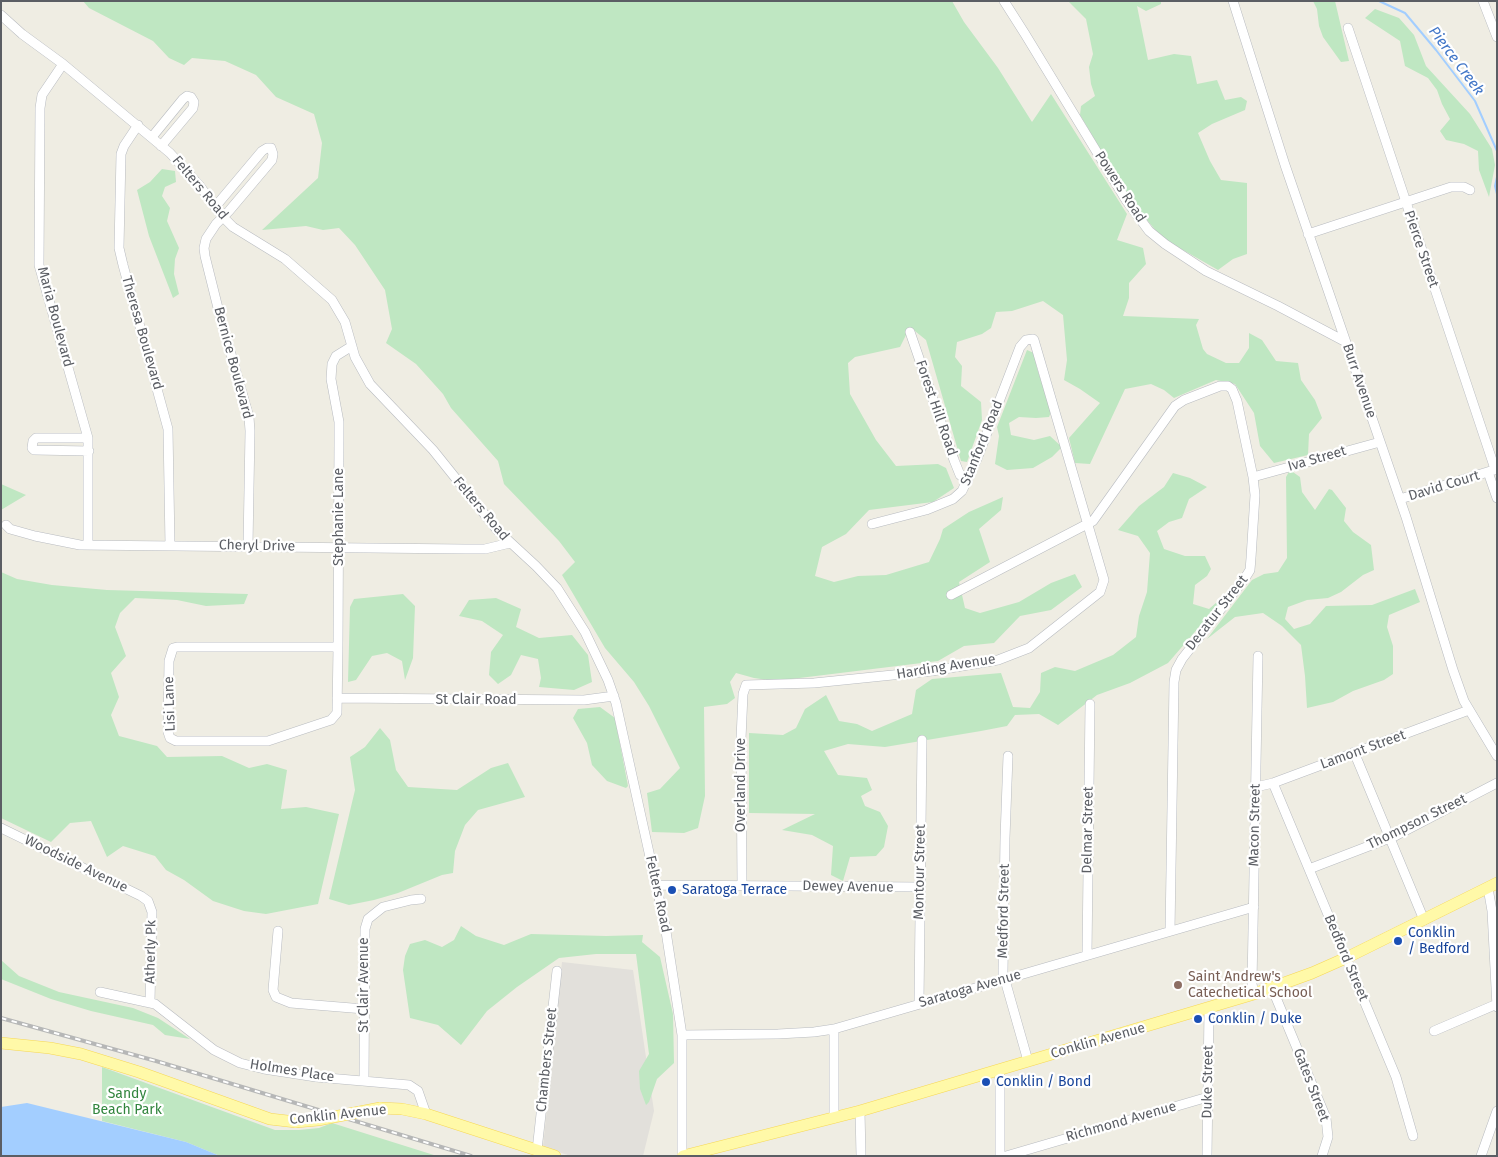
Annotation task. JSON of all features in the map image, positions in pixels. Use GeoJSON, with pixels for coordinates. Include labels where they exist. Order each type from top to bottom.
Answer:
{"type":"FeatureCollection","features":[{"type":"Feature","properties":{"kind":"main road","name":"Conklin Avenue"},"geometry":{"type":"LineString","coordinates":[[682,1156],[860,1111],[1209,1009],[1272,988],[1346,958],[1492,885]]}},
{"type":"Feature","properties":{"kind":"main road","name":"Conklin Avenue"},"geometry":{"type":"LineString","coordinates":[[1,1043],[65,1050],[139,1072],[270,1119],[296,1122],[318,1120],[380,1108],[402,1109],[426,1114],[555,1156]]}},
{"type":"Feature","properties":{"kind":"street","name":"Powers Road"},"geometry":{"type":"LineString","coordinates":[[1004,1],[1121,192],[1149,230],[1165,244],[1206,271],[1346,342]]}},
{"type":"Feature","properties":{"kind":"street","name":"Burr Avenue"},"geometry":{"type":"LineString","coordinates":[[1233,1],[1308,234],[1400,499],[1453,670],[1464,701],[1497,756]]}},
{"type":"Feature","properties":{"kind":"street"},"geometry":{"type":"LineString","coordinates":[[1483,2],[1497,37]]}},
{"type":"Feature","properties":{"kind":"street","name":"Felters Road"},"geometry":{"type":"LineString","coordinates":[[1,15],[22,34],[63,64],[152,137],[199,185],[222,217],[234,227],[285,259],[332,300],[340,310],[359,367],[370,384],[432,450],[498,531],[536,566],[565,600],[592,646],[614,696],[665,925],[682,1035],[682,1156]]}},
{"type":"Feature","properties":{"kind":"street","name":"Pierce Street"},"geometry":{"type":"LineString","coordinates":[[1348,28],[1493,470],[1497,498]]}},
{"type":"Feature","properties":{"kind":"street","name":"Maria Boulevard"},"geometry":{"type":"LineString","coordinates":[[63,64],[42,95],[40,108],[40,265],[88,438],[88,545]]}},
{"type":"Feature","properties":{"kind":"street"},"geometry":{"type":"LineString","coordinates":[[152,137],[182,99],[187,96],[191,97],[194,102],[193,108],[161,146]]}},
{"type":"Feature","properties":{"kind":"street","name":"Theresa Boulevard"},"geometry":{"type":"LineString","coordinates":[[138,125],[121,154],[119,248],[122,265],[168,429],[170,546]]}},
{"type":"Feature","properties":{"kind":"street","name":"Bernice Boulevard"},"geometry":{"type":"LineString","coordinates":[[215,207],[262,151],[271,148],[272,160],[222,217],[206,239],[204,256],[249,417],[248,546]]}},
{"type":"Feature","properties":{"kind":"street"},"geometry":{"type":"LineString","coordinates":[[1308,234],[1452,187],[1464,187],[1470,190]]}},
{"type":"Feature","properties":{"kind":"street","name":"Forest Hill Road"},"geometry":{"type":"LineString","coordinates":[[910,332],[954,460],[960,475],[968,481]]}},
{"type":"Feature","properties":{"kind":"street","name":"Stanford Road"},"geometry":{"type":"LineString","coordinates":[[872,524],[926,510],[953,499],[962,491],[968,481],[1020,347],[1026,340],[1032,339]]}},
{"type":"Feature","properties":{"kind":"street","name":"Harding Avenue"},"geometry":{"type":"LineString","coordinates":[[746,686],[814,683],[932,671],[984,663],[1029,648],[1095,596],[1103,585],[1104,580],[1086,525],[1036,343],[1032,339]]}},
{"type":"Feature","properties":{"kind":"street","name":"Stephanie Lane"},"geometry":{"type":"LineString","coordinates":[[337,698],[339,422],[331,379],[332,364],[336,356],[352,346]]}},
{"type":"Feature","properties":{"kind":"street","name":"Decatur Street"},"geometry":{"type":"LineString","coordinates":[[952,595],[1093,521],[1102,511],[1175,406],[1184,400],[1220,386],[1228,386],[1235,393],[1254,477],[1255,495],[1250,570],[1182,659],[1176,670],[1174,682],[1170,931]]}},
{"type":"Feature","properties":{"kind":"street"},"geometry":{"type":"LineString","coordinates":[[88,438],[36,438],[33,441],[32,448],[34,450],[89,451]]}},
{"type":"Feature","properties":{"kind":"street","name":"Iva Street"},"geometry":{"type":"LineString","coordinates":[[1254,477],[1380,442]]}},
{"type":"Feature","properties":{"kind":"street","name":"David Court"},"geometry":{"type":"LineString","coordinates":[[1400,499],[1493,470]]}},
{"type":"Feature","properties":{"kind":"street","name":"Cheryl Drive"},"geometry":{"type":"LineString","coordinates":[[6,525],[10,529],[34,536],[72,544],[88,545],[485,549],[510,543]]}},
{"type":"Feature","properties":{"kind":"street","name":"Lisi Lane"},"geometry":{"type":"LineString","coordinates":[[337,698],[337,713],[330,720],[268,741],[176,741],[170,738],[168,732],[169,661],[173,648],[177,646],[338,648]]}},
{"type":"Feature","properties":{"kind":"street","name":"Macon Street"},"geometry":{"type":"LineString","coordinates":[[1254,994],[1252,984],[1258,656]]}},
{"type":"Feature","properties":{"kind":"street","name":"Overland Drive"},"geometry":{"type":"LineString","coordinates":[[742,886],[741,739],[743,694],[746,686]]}},
{"type":"Feature","properties":{"kind":"street","name":"St Clair Road"},"geometry":{"type":"LineString","coordinates":[[337,698],[584,700],[614,696]]}},
{"type":"Feature","properties":{"kind":"street","name":"Delmar Street"},"geometry":{"type":"LineString","coordinates":[[1086,955],[1090,704]]}},
{"type":"Feature","properties":{"kind":"street","name":"Lamont Street"},"geometry":{"type":"LineString","coordinates":[[1256,787],[1273,783],[1469,710]]}},
{"type":"Feature","properties":{"kind":"street","name":"Montour Street"},"geometry":{"type":"LineString","coordinates":[[919,1004],[922,740]]}},
{"type":"Feature","properties":{"kind":"street"},"geometry":{"type":"LineString","coordinates":[[1354,752],[1424,920]]}},
{"type":"Feature","properties":{"kind":"street","name":"Medford Street"},"geometry":{"type":"LineString","coordinates":[[1008,756],[1004,838],[1003,973],[1028,1061]]}},
{"type":"Feature","properties":{"kind":"street","name":"Bedford Street"},"geometry":{"type":"LineString","coordinates":[[1273,783],[1399,1086],[1413,1136]]}},
{"type":"Feature","properties":{"kind":"street","name":"Thompson Street"},"geometry":{"type":"LineString","coordinates":[[1308,869],[1390,838],[1497,783]]}},
{"type":"Feature","properties":{"kind":"street","name":"Woodside Avenue"},"geometry":{"type":"LineString","coordinates":[[1,828],[141,896],[149,903]]}},
{"type":"Feature","properties":{"kind":"street","name":"Dewey Avenue"},"geometry":{"type":"LineString","coordinates":[[656,885],[920,887]]}},
{"type":"Feature","properties":{"kind":"street"},"geometry":{"type":"LineString","coordinates":[[1434,1031],[1497,1006],[1492,885]]}},
{"type":"Feature","properties":{"kind":"street","name":"St Clair Avenue"},"geometry":{"type":"LineString","coordinates":[[364,1080],[364,938],[368,919],[382,907],[421,899]]}},
{"type":"Feature","properties":{"kind":"street","name":"Atherly Pk"},"geometry":{"type":"LineString","coordinates":[[149,903],[152,912],[150,1002]]}},
{"type":"Feature","properties":{"kind":"street","name":"Saratoga Avenue"},"geometry":{"type":"LineString","coordinates":[[682,1035],[778,1034],[834,1029],[1254,907]]}},
{"type":"Feature","properties":{"kind":"street"},"geometry":{"type":"LineString","coordinates":[[278,931],[273,990],[276,997],[291,1002],[364,1009]]}},
{"type":"Feature","properties":{"kind":"street","name":"Chambers Street"},"geometry":{"type":"LineString","coordinates":[[537,1150],[557,971]]}},
{"type":"Feature","properties":{"kind":"street","name":"Gates Street"},"geometry":{"type":"LineString","coordinates":[[1272,988],[1326,1118],[1328,1137],[1322,1156]]}},
{"type":"Feature","properties":{"kind":"street","name":"Holmes Place"},"geometry":{"type":"LineString","coordinates":[[100,992],[150,1002],[214,1050],[240,1063],[316,1077],[409,1085],[418,1092],[426,1114]]}},
{"type":"Feature","properties":{"kind":"street","name":"Duke Street"},"geometry":{"type":"LineString","coordinates":[[1207,1156],[1209,1009]]}},
{"type":"Feature","properties":{"kind":"street"},"geometry":{"type":"LineString","coordinates":[[834,1029],[834,1118]]}},
{"type":"Feature","properties":{"kind":"street"},"geometry":{"type":"LineString","coordinates":[[998,1070],[1000,1081],[1000,1156]]}},
{"type":"Feature","properties":{"kind":"street","name":"Richmond Avenue"},"geometry":{"type":"LineString","coordinates":[[1006,1156],[1208,1097]]}},
{"type":"Feature","properties":{"kind":"street"},"geometry":{"type":"LineString","coordinates":[[860,1111],[861,1156]]}},
{"type":"Feature","properties":{"kind":"street"},"geometry":{"type":"LineString","coordinates":[[1481,1156],[1494,1124],[1497,1111]]}},
{"type":"Feature","properties":{"kind":"shaded area"},"geometry":{"type":"Polygon","coordinates":[[[562,962],[633,970],[654,1111],[643,1156],[571,1156],[543,1147],[562,962]]]}},
{"type":"Feature","properties":{"kind":"green space"},"geometry":{"type":"Polygon","coordinates":[[[83,1],[952,1],[964,22],[998,68],[1032,122],[1051,94],[1127,214],[1117,240],[1143,248],[1146,264],[1129,283],[1129,298],[1123,316],[1199,319],[1196,325],[1203,349],[1207,354],[1226,363],[1239,363],[1249,348],[1249,333],[1262,340],[1276,361],[1298,363],[1301,380],[1315,400],[1322,418],[1309,434],[1308,455],[1274,463],[1260,446],[1254,413],[1235,384],[1216,380],[1174,398],[1164,390],[1151,384],[1125,389],[1090,464],[1075,463],[1069,438],[1100,403],[1064,380],[1067,360],[1063,315],[1043,301],[1012,311],[996,312],[991,328],[982,334],[957,342],[955,357],[962,366],[961,386],[981,402],[982,420],[967,462],[961,461],[926,340],[910,327],[900,347],[855,357],[848,363],[850,394],[876,440],[896,466],[938,464],[946,468],[954,488],[933,502],[869,510],[846,534],[822,547],[815,576],[834,582],[858,576],[886,575],[929,562],[943,529],[969,512],[1003,497],[1001,510],[979,529],[990,562],[959,582],[965,608],[980,613],[1019,602],[1051,583],[1075,574],[1082,587],[1051,610],[1020,616],[994,643],[964,646],[938,661],[775,681],[736,673],[730,682],[735,698],[727,704],[704,707],[705,796],[698,828],[684,833],[652,832],[647,793],[660,789],[680,768],[649,706],[634,682],[605,648],[562,575],[575,562],[559,541],[504,484],[498,461],[451,408],[443,394],[416,364],[386,343],[392,329],[385,290],[355,245],[339,228],[323,230],[306,226],[262,230],[318,178],[322,143],[314,114],[276,97],[256,75],[225,61],[192,58],[184,65],[169,58],[153,41],[89,8],[83,1]]]}},
{"type":"Feature","properties":{"kind":"green space"},"geometry":{"type":"Polygon","coordinates":[[[1068,1],[1161,1],[1161,4],[1146,11],[1137,6],[1148,60],[1174,54],[1191,56],[1197,84],[1217,80],[1225,100],[1241,97],[1247,101],[1245,110],[1212,124],[1198,133],[1210,161],[1221,180],[1247,183],[1247,254],[1233,259],[1218,270],[1162,238],[1142,214],[1119,181],[1080,115],[1081,106],[1095,96],[1089,67],[1093,54],[1086,19],[1068,1]]]}},
{"type":"Feature","properties":{"kind":"green space"},"geometry":{"type":"Polygon","coordinates":[[[1313,1],[1335,1],[1349,61],[1341,62],[1323,37],[1319,26],[1317,9],[1313,1]]]}},
{"type":"Feature","properties":{"kind":"green space"},"geometry":{"type":"Polygon","coordinates":[[[1375,9],[1399,18],[1414,35],[1426,66],[1470,114],[1492,149],[1495,165],[1489,197],[1479,170],[1478,151],[1464,144],[1446,140],[1440,131],[1450,119],[1437,90],[1428,78],[1405,66],[1400,41],[1365,18],[1375,9]]]}},
{"type":"Feature","properties":{"kind":"green space"},"geometry":{"type":"Polygon","coordinates":[[[162,169],[175,171],[176,182],[165,187],[162,196],[170,208],[167,221],[179,248],[175,259],[174,274],[179,294],[173,298],[149,236],[137,190],[150,182],[162,169]]]}},
{"type":"Feature","properties":{"kind":"green space"},"geometry":{"type":"Polygon","coordinates":[[[1027,350],[1034,353],[1051,412],[1049,417],[1019,417],[1009,423],[1011,435],[1034,440],[1050,436],[1062,447],[1052,457],[1033,468],[1007,470],[995,464],[999,436],[997,427],[1027,350]]]}},
{"type":"Feature","properties":{"kind":"green space"},"geometry":{"type":"Polygon","coordinates":[[[1290,470],[1300,477],[1302,492],[1315,510],[1329,489],[1332,490],[1346,508],[1344,521],[1353,532],[1371,545],[1374,570],[1363,575],[1341,592],[1328,598],[1307,600],[1288,607],[1285,619],[1294,629],[1310,624],[1326,606],[1372,605],[1415,589],[1420,602],[1389,615],[1387,627],[1393,646],[1393,674],[1384,680],[1353,691],[1333,702],[1307,708],[1301,645],[1282,626],[1263,613],[1235,617],[1207,639],[1252,580],[1264,574],[1278,572],[1287,558],[1286,477],[1290,470]]]}},
{"type":"Feature","properties":{"kind":"green space"},"geometry":{"type":"Polygon","coordinates":[[[1173,473],[1190,478],[1207,487],[1189,499],[1182,518],[1169,522],[1157,531],[1164,549],[1185,556],[1205,556],[1211,569],[1207,576],[1195,585],[1193,604],[1209,609],[1232,589],[1168,663],[1130,683],[1097,695],[1058,725],[1039,714],[1015,715],[1007,726],[981,731],[885,747],[848,744],[824,751],[838,775],[867,778],[872,790],[861,796],[865,806],[880,812],[888,826],[884,847],[876,856],[850,857],[843,881],[831,875],[833,846],[812,835],[782,830],[815,814],[749,813],[749,733],[783,735],[796,728],[805,709],[826,695],[839,721],[857,724],[872,731],[912,714],[916,690],[932,679],[1001,673],[1013,707],[1030,708],[1040,692],[1041,673],[1055,667],[1075,671],[1113,655],[1136,637],[1139,616],[1147,592],[1150,553],[1138,536],[1118,530],[1139,506],[1164,487],[1173,473]]]}},
{"type":"Feature","properties":{"kind":"green space"},"geometry":{"type":"Polygon","coordinates":[[[1,484],[26,495],[1,510],[1,484]]]}},
{"type":"Feature","properties":{"kind":"green space"},"geometry":{"type":"Polygon","coordinates":[[[1,572],[17,579],[52,585],[107,590],[248,594],[244,604],[206,606],[177,600],[135,598],[120,613],[115,627],[126,656],[111,673],[119,697],[111,715],[119,736],[157,746],[167,757],[222,756],[249,768],[267,764],[287,770],[281,809],[306,807],[339,814],[318,904],[266,914],[244,911],[213,901],[184,880],[166,870],[155,856],[123,846],[107,857],[91,821],[70,823],[51,842],[1,818],[1,572]]]}},
{"type":"Feature","properties":{"kind":"green space"},"geometry":{"type":"Polygon","coordinates":[[[403,594],[415,606],[413,658],[405,680],[402,661],[387,653],[372,656],[356,680],[348,682],[350,607],[354,599],[403,594]]]}},
{"type":"Feature","properties":{"kind":"green space"},"geometry":{"type":"Polygon","coordinates":[[[496,598],[521,609],[516,627],[539,638],[572,635],[588,655],[592,682],[574,690],[539,687],[541,678],[538,659],[521,655],[511,675],[498,684],[489,675],[491,652],[503,635],[482,621],[459,616],[469,600],[496,598]]]}},
{"type":"Feature","properties":{"kind":"green space"},"geometry":{"type":"Polygon","coordinates":[[[600,707],[615,718],[628,786],[626,788],[607,781],[592,765],[587,743],[573,718],[578,709],[600,707]]]}},
{"type":"Feature","properties":{"kind":"green space"},"geometry":{"type":"Polygon","coordinates":[[[380,728],[390,740],[396,770],[408,787],[457,790],[491,768],[508,763],[525,797],[478,810],[465,825],[455,851],[453,873],[442,875],[398,893],[349,905],[329,899],[355,790],[350,757],[365,747],[380,728]]]}},
{"type":"Feature","properties":{"kind":"green space"},"geometry":{"type":"Polygon","coordinates":[[[461,926],[476,936],[504,945],[531,934],[643,935],[642,942],[660,957],[673,1014],[674,1063],[657,1079],[649,1102],[646,1105],[640,1089],[639,1071],[649,1054],[636,954],[596,954],[559,958],[517,987],[487,1011],[461,1045],[438,1025],[410,1018],[403,970],[405,956],[410,944],[425,940],[442,947],[454,940],[461,926]]]}},
{"type":"Feature","properties":{"kind":"green space"},"geometry":{"type":"Polygon","coordinates":[[[1,960],[19,976],[59,992],[133,1008],[158,1018],[190,1039],[165,1035],[153,1025],[91,1011],[51,999],[1,979],[1,960]]]}},
{"type":"Feature","properties":{"kind":"green space","name":"Sandy Beach Park"},"geometry":{"type":"Polygon","coordinates":[[[102,1067],[275,1130],[319,1128],[332,1123],[437,1156],[220,1156],[186,1142],[102,1121],[102,1067]]]}},
{"type":"Feature","properties":{"kind":"water"},"geometry":{"type":"Polygon","coordinates":[[[27,1103],[186,1142],[220,1156],[1,1156],[1,1107],[27,1103]]]}},
{"type":"Feature","properties":{"kind":"waterway","name":"Pierce Creek"},"geometry":{"type":"LineString","coordinates":[[1379,1],[1405,13],[1436,50],[1475,101],[1497,151]]}},
{"type":"Feature","properties":{"kind":"waterway","name":"Pierce Creek"},"geometry":{"type":"LineString","coordinates":[[1497,177],[1495,186],[1497,194]]}},
{"type":"Feature","properties":{"kind":"railway"},"geometry":{"type":"LineString","coordinates":[[1,1018],[156,1061],[471,1156]]}},
{"type":"Feature","properties":{"kind":"place","name":"Saratoga Terrace"},"geometry":{"type":"Point","coordinates":[672,890]}},
{"type":"Feature","properties":{"kind":"place","name":"Conklin / Bedford"},"geometry":{"type":"Point","coordinates":[1398,941]}},
{"type":"Feature","properties":{"kind":"place","name":"Saint Andrew's Catechetical School"},"geometry":{"type":"Point","coordinates":[1178,985]}},
{"type":"Feature","properties":{"kind":"place","name":"Conklin / Duke"},"geometry":{"type":"Point","coordinates":[1198,1019]}},
{"type":"Feature","properties":{"kind":"place","name":"Conklin / Bond"},"geometry":{"type":"Point","coordinates":[986,1082]}}]}
